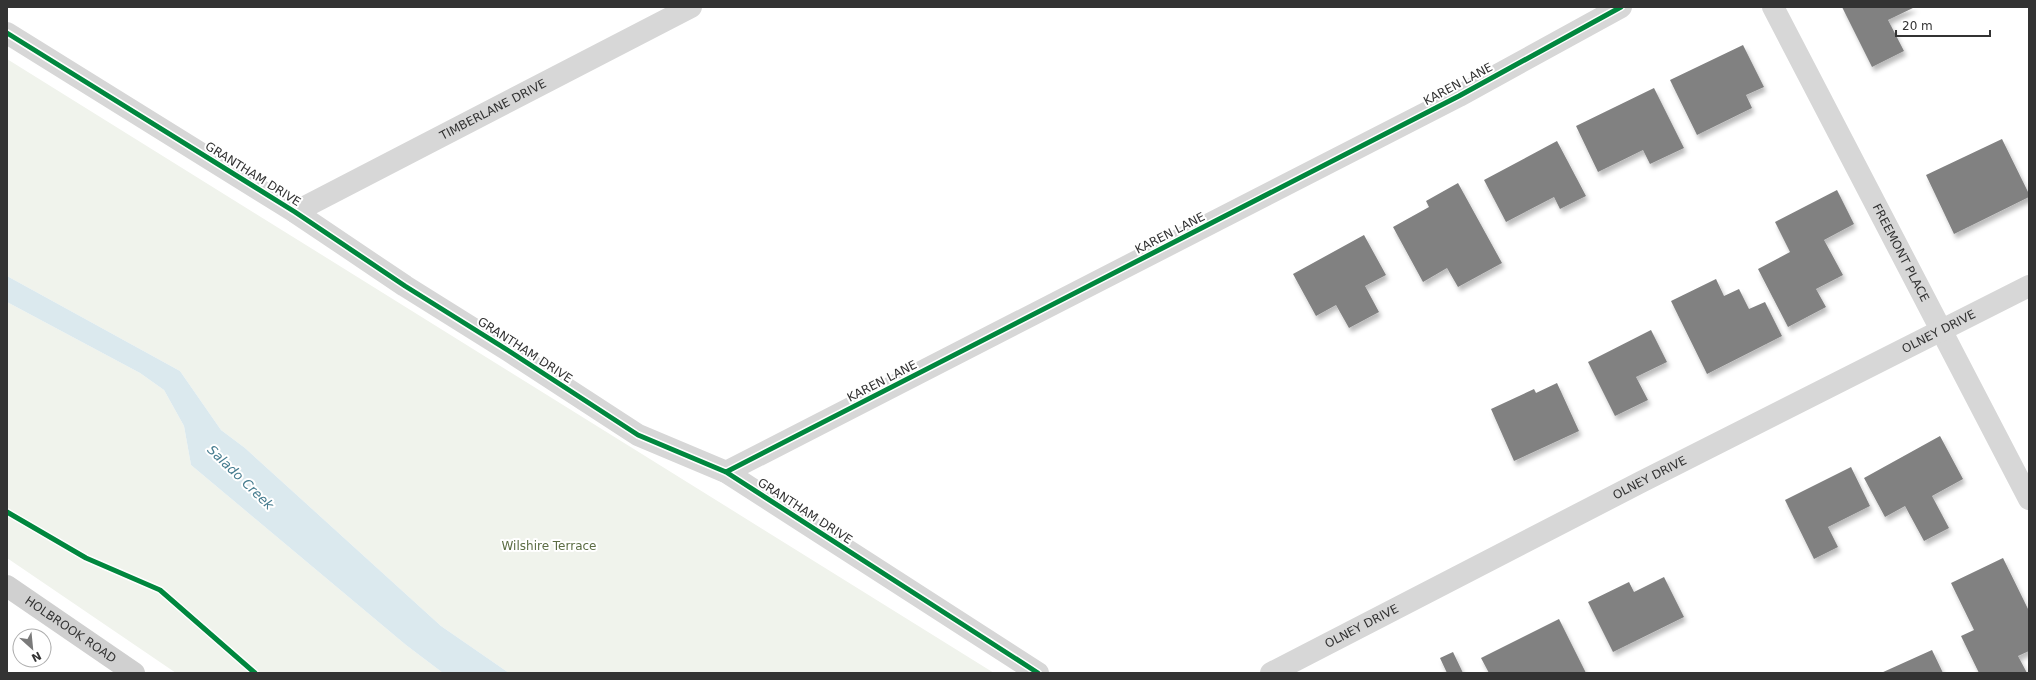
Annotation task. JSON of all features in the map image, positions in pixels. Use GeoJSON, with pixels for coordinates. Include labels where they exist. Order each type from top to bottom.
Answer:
{"type":"FeatureCollection","features":[{"type":"Feature","properties":{"kind":"street","name":"TIMBERLANE DRIVE"},"geometry":{"type":"LineString","coordinates":[[296,212],[691,7]]}},
{"type":"Feature","properties":{"kind":"street","name":"KAREN LANE"},"geometry":{"type":"LineString","coordinates":[[726,472],[1459,96],[1621,7]]}},
{"type":"Feature","properties":{"kind":"street","name":"FREEMONT PLACE"},"geometry":{"type":"LineString","coordinates":[[1773,7],[1943,331],[2029,499]]}},
{"type":"Feature","properties":{"kind":"street","name":"GRANTHAM DRIVE"},"geometry":{"type":"LineString","coordinates":[[7,33],[296,212],[405,286],[509,351],[638,436],[726,472],[1038,673]]}},
{"type":"Feature","properties":{"kind":"street","name":"OLNEY DRIVE"},"geometry":{"type":"LineString","coordinates":[[1271,673],[1641,482],[1943,331],[2029,286]]}},
{"type":"Feature","properties":{"kind":"street","name":"HOLBROOK ROAD"},"geometry":{"type":"LineString","coordinates":[[7,586],[134,673]]}},
{"type":"Feature","properties":{"kind":"green space","name":"Wilshire Terrace"},"geometry":{"type":"Polygon","coordinates":[[[7,59],[994,673],[509,673],[441,626],[245,448],[221,430],[180,371],[7,276],[7,59]]]}},
{"type":"Feature","properties":{"kind":"green space"},"geometry":{"type":"Polygon","coordinates":[[[7,302],[140,373],[164,390],[184,426],[191,465],[406,645],[443,673],[176,673],[7,558],[7,302]]]}},
{"type":"Feature","properties":{"kind":"water","name":"Salado Creek"},"geometry":{"type":"Polygon","coordinates":[[[7,276],[180,371],[221,430],[245,448],[441,626],[509,673],[443,673],[406,645],[191,465],[184,426],[164,390],[140,373],[7,302],[7,276]]]}},
{"type":"Feature","properties":{"kind":"building"},"geometry":{"type":"Polygon","coordinates":[[[1842,7],[1915,7],[1888,20],[1904,51],[1872,67],[1842,7]]]}},
{"type":"Feature","properties":{"kind":"building"},"geometry":{"type":"Polygon","coordinates":[[[1743,45],[1764,87],[1746,95],[1752,108],[1697,135],[1670,80],[1743,45]]]}},
{"type":"Feature","properties":{"kind":"building"},"geometry":{"type":"Polygon","coordinates":[[[1654,88],[1684,148],[1650,164],[1643,150],[1598,172],[1576,126],[1654,88]]]}},
{"type":"Feature","properties":{"kind":"building"},"geometry":{"type":"Polygon","coordinates":[[[2002,139],[2029,194],[2029,197],[1954,234],[1926,175],[2002,139]]]}},
{"type":"Feature","properties":{"kind":"building"},"geometry":{"type":"Polygon","coordinates":[[[1557,141],[1586,196],[1560,209],[1554,197],[1506,222],[1484,180],[1557,141]]]}},
{"type":"Feature","properties":{"kind":"building"},"geometry":{"type":"Polygon","coordinates":[[[1458,183],[1502,263],[1458,287],[1447,268],[1423,282],[1393,227],[1429,207],[1426,201],[1458,183]]]}},
{"type":"Feature","properties":{"kind":"building"},"geometry":{"type":"Polygon","coordinates":[[[1837,190],[1854,224],[1824,240],[1843,275],[1816,289],[1826,307],[1788,327],[1758,269],[1790,252],[1775,222],[1837,190]]]}},
{"type":"Feature","properties":{"kind":"building"},"geometry":{"type":"Polygon","coordinates":[[[1364,235],[1386,275],[1365,286],[1379,312],[1349,328],[1336,305],[1316,316],[1293,274],[1364,235]]]}},
{"type":"Feature","properties":{"kind":"building"},"geometry":{"type":"Polygon","coordinates":[[[1716,279],[1724,296],[1739,289],[1749,309],[1765,302],[1782,336],[1707,374],[1671,301],[1716,279]]]}},
{"type":"Feature","properties":{"kind":"building"},"geometry":{"type":"Polygon","coordinates":[[[1651,330],[1667,362],[1636,377],[1648,400],[1615,416],[1588,362],[1651,330]]]}},
{"type":"Feature","properties":{"kind":"building"},"geometry":{"type":"Polygon","coordinates":[[[1557,383],[1579,431],[1514,461],[1491,409],[1534,389],[1536,393],[1557,383]]]}},
{"type":"Feature","properties":{"kind":"building"},"geometry":{"type":"Polygon","coordinates":[[[1940,436],[1963,479],[1932,496],[1949,528],[1924,541],[1905,506],[1885,517],[1864,478],[1940,436]]]}},
{"type":"Feature","properties":{"kind":"building"},"geometry":{"type":"Polygon","coordinates":[[[1851,467],[1870,506],[1828,527],[1838,547],[1814,559],[1785,500],[1851,467]]]}},
{"type":"Feature","properties":{"kind":"building"},"geometry":{"type":"Polygon","coordinates":[[[2003,558],[2029,611],[2029,651],[2018,656],[2027,673],[1979,673],[1961,636],[1974,630],[1951,583],[2003,558]]]}},
{"type":"Feature","properties":{"kind":"building"},"geometry":{"type":"Polygon","coordinates":[[[1664,577],[1684,617],[1613,652],[1588,602],[1629,582],[1634,592],[1664,577]]]}},
{"type":"Feature","properties":{"kind":"building"},"geometry":{"type":"Polygon","coordinates":[[[1559,619],[1586,673],[1489,673],[1481,658],[1559,619]]]}},
{"type":"Feature","properties":{"kind":"building"},"geometry":{"type":"Polygon","coordinates":[[[1932,650],[1943,673],[1881,673],[1932,650]]]}},
{"type":"Feature","properties":{"kind":"building"},"geometry":{"type":"Polygon","coordinates":[[[1453,652],[1463,673],[1447,673],[1440,658],[1453,652]]]}},
{"type":"Feature","properties":{"kind":"cycle path"},"geometry":{"type":"LineString","coordinates":[[726,472],[1459,96],[1621,7]]}},
{"type":"Feature","properties":{"kind":"cycle path"},"geometry":{"type":"LineString","coordinates":[[7,33],[295,212],[405,286],[509,351],[638,435],[726,472],[1038,673]]}},
{"type":"Feature","properties":{"kind":"cycle path"},"geometry":{"type":"LineString","coordinates":[[7,512],[86,558],[160,590],[255,673]]}}]}
